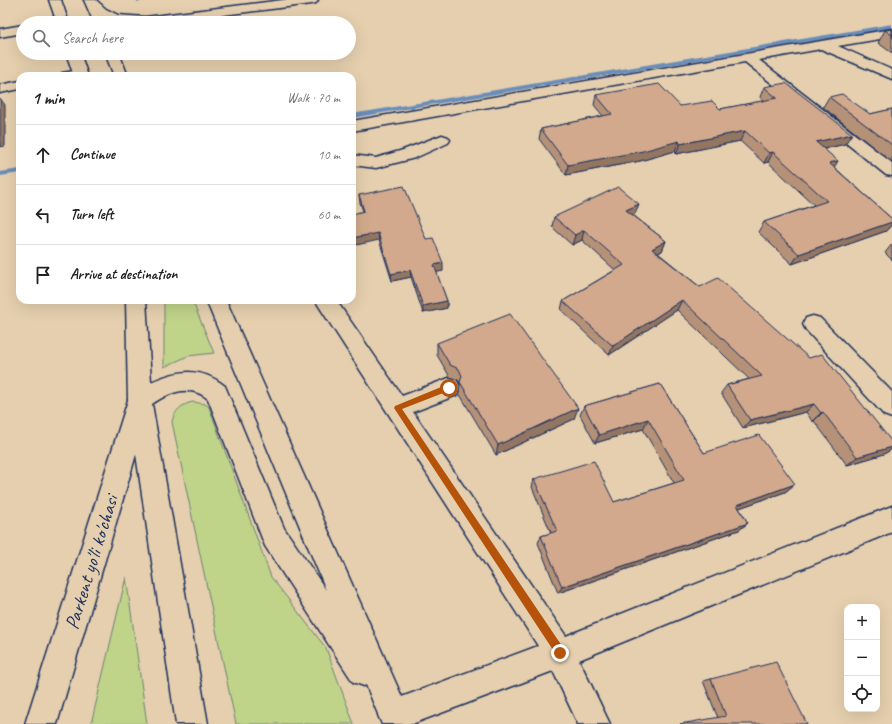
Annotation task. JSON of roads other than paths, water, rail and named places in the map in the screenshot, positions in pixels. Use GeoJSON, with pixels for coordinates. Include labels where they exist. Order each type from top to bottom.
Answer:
{"type":"FeatureCollection","features":[{"type":"Feature","properties":{"kind":"main road"},"geometry":{"type":"LineString","coordinates":[[55,0],[59,16]]}},
{"type":"Feature","properties":{"kind":"main road"},"geometry":{"type":"LineString","coordinates":[[90,0],[96,8],[106,16]]}},
{"type":"Feature","properties":{"kind":"main road"},"geometry":{"type":"LineString","coordinates":[[90,0],[97,16]]}},
{"type":"Feature","properties":{"kind":"main road"},"geometry":{"type":"LineString","coordinates":[[190,16],[312,0]]}},
{"type":"Feature","properties":{"kind":"main road"},"geometry":{"type":"LineString","coordinates":[[0,34],[16,31]]}},
{"type":"Feature","properties":{"kind":"main road"},"geometry":{"type":"LineString","coordinates":[[356,125],[892,33]]}},
{"type":"Feature","properties":{"kind":"main road"},"geometry":{"type":"LineString","coordinates":[[823,45],[892,75]]}},
{"type":"Feature","properties":{"kind":"main road"},"geometry":{"type":"LineString","coordinates":[[747,57],[892,170]]}},
{"type":"Feature","properties":{"kind":"main road"},"geometry":{"type":"LineString","coordinates":[[74,60],[76,72]]}},
{"type":"Feature","properties":{"kind":"main road"},"geometry":{"type":"LineString","coordinates":[[115,60],[119,72]]}},
{"type":"Feature","properties":{"kind":"main road"},"geometry":{"type":"LineString","coordinates":[[0,89],[16,86]]}},
{"type":"Feature","properties":{"kind":"main road"},"geometry":{"type":"LineString","coordinates":[[356,160],[376,163],[409,154],[442,140]]}},
{"type":"Feature","properties":{"kind":"main road"},"geometry":{"type":"LineString","coordinates":[[136,304],[140,400],[192,724]]}},
{"type":"Feature","properties":{"kind":"main road"},"geometry":{"type":"LineString","coordinates":[[218,304],[396,719]]}},
{"type":"Feature","properties":{"kind":"main road"},"geometry":{"type":"LineString","coordinates":[[328,304],[560,653],[594,724]]}},
{"type":"Feature","properties":{"kind":"main road"},"geometry":{"type":"LineString","coordinates":[[813,324],[892,408]]}},
{"type":"Feature","properties":{"kind":"main road"},"geometry":{"type":"LineString","coordinates":[[140,400],[163,386],[184,381],[207,385],[217,393],[274,536],[396,719]]}},
{"type":"Feature","properties":{"kind":"main road"},"geometry":{"type":"LineString","coordinates":[[398,408],[449,388]]}},
{"type":"Feature","properties":{"kind":"main road","name":"Parkent yo'li ko'chasi"},"geometry":{"type":"LineString","coordinates":[[41,724],[140,400]]}},
{"type":"Feature","properties":{"kind":"main road"},"geometry":{"type":"LineString","coordinates":[[396,719],[892,519]]}},
{"type":"Feature","properties":{"kind":"waterway"},"geometry":{"type":"LineString","coordinates":[[139,1],[145,0]]}},
{"type":"Feature","properties":{"kind":"waterway"},"geometry":{"type":"LineString","coordinates":[[356,115],[892,26]]}},
{"type":"Feature","properties":{"kind":"waterway"},"geometry":{"type":"LineString","coordinates":[[0,174],[16,172]]}}]}
